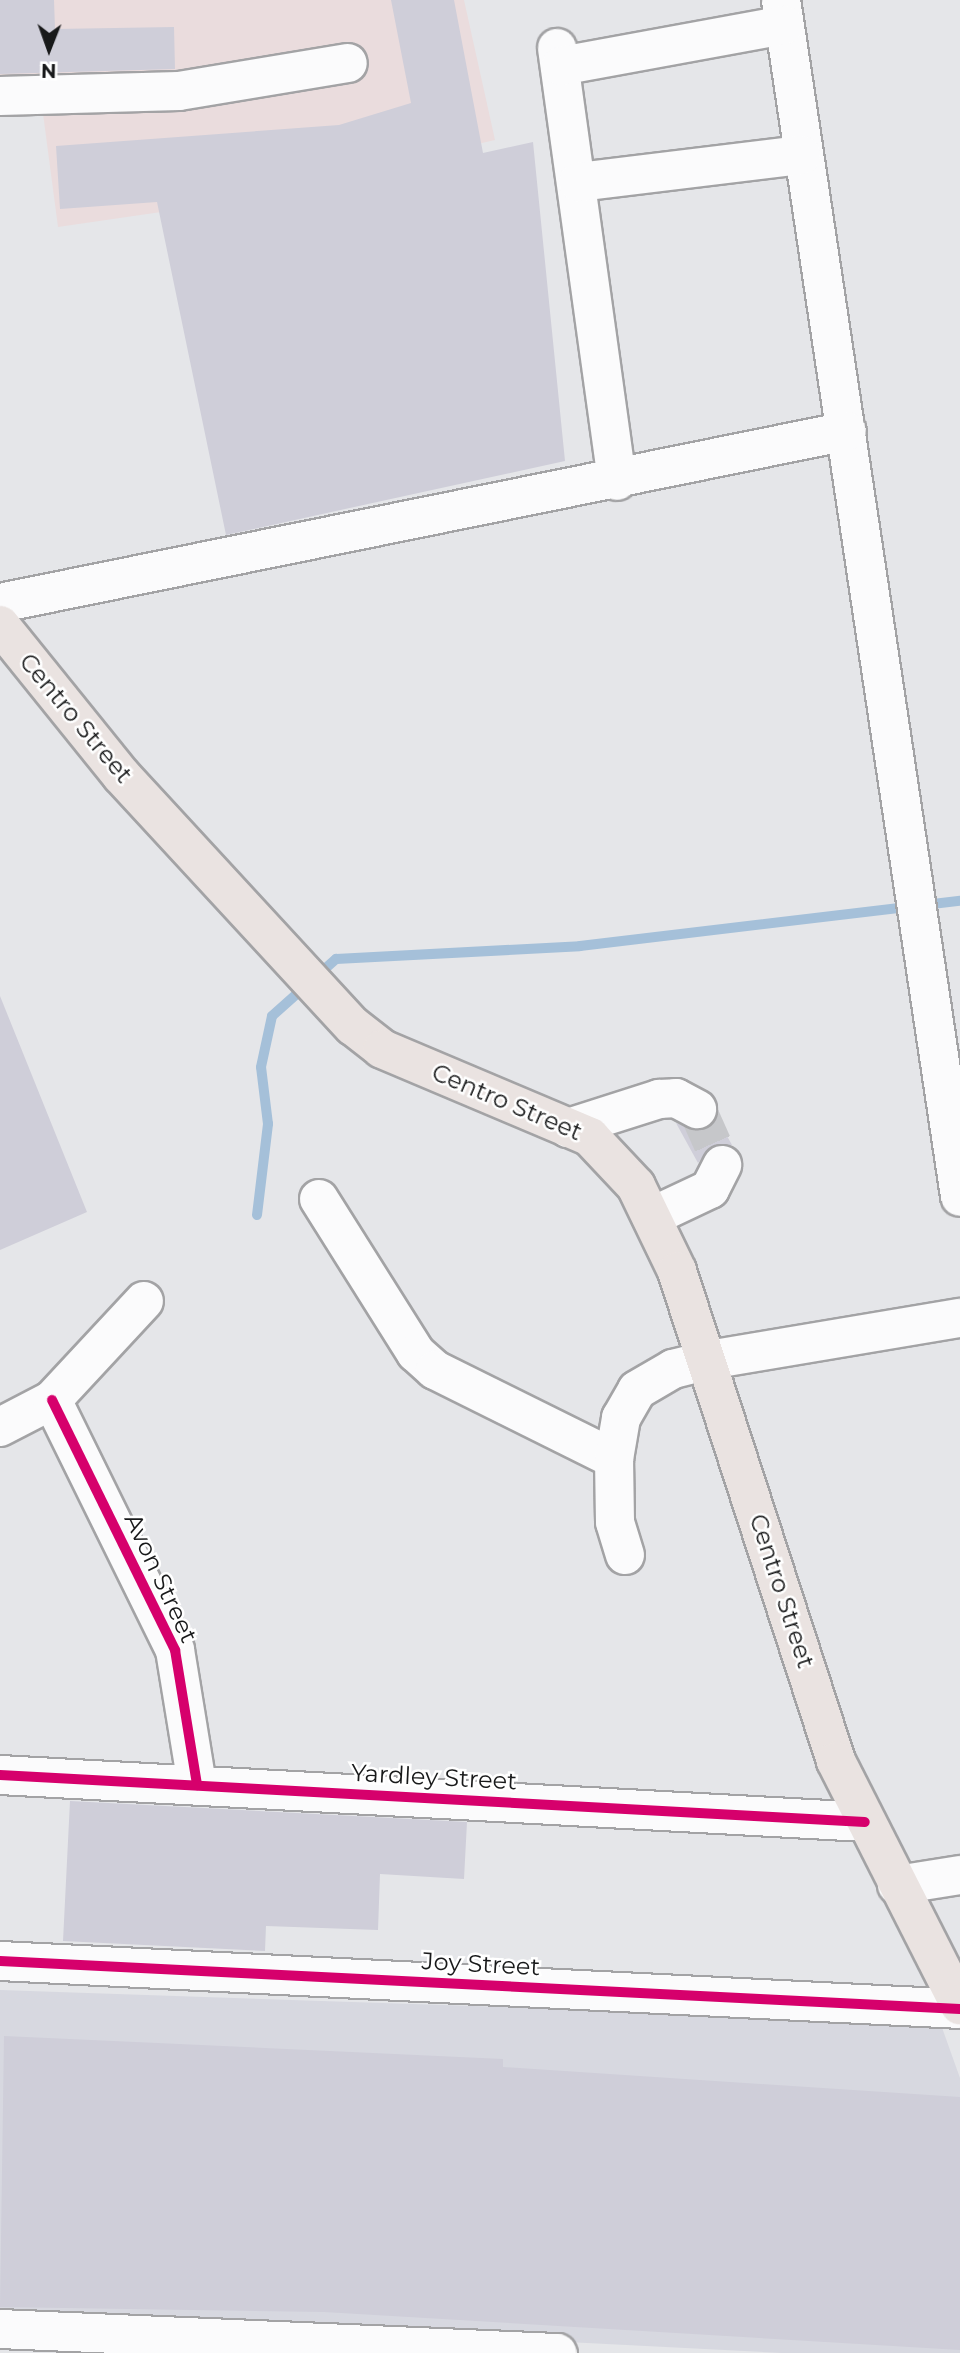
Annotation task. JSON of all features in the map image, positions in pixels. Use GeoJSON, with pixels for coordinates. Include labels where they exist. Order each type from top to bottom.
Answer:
{"type":"FeatureCollection","features":[{"type":"Feature","properties":{"kind":"main road","name":"Centro Street"},"geometry":{"type":"LineString","coordinates":[[0,625],[121,775],[239,896],[353,1026],[382,1049],[568,1128],[613,1157],[653,1216],[708,1360],[836,1761],[960,2007]]}},
{"type":"Feature","properties":{"kind":"street"},"geometry":{"type":"LineString","coordinates":[[617,481],[559,57],[782,12],[846,431],[906,856],[922,942],[960,1197]]}},
{"type":"Feature","properties":{"kind":"street"},"geometry":{"type":"LineString","coordinates":[[0,96],[179,91],[348,63]]}},
{"type":"Feature","properties":{"kind":"street"},"geometry":{"type":"LineString","coordinates":[[578,182],[802,155]]}},
{"type":"Feature","properties":{"kind":"street"},"geometry":{"type":"LineString","coordinates":[[0,603],[617,481],[846,431]]}},
{"type":"Feature","properties":{"kind":"street"},"geometry":{"type":"LineString","coordinates":[[568,1128],[659,1099],[676,1098],[696,1109]]}},
{"type":"Feature","properties":{"kind":"street"},"geometry":{"type":"LineString","coordinates":[[653,1216],[710,1189],[722,1165]]}},
{"type":"Feature","properties":{"kind":"street"},"geometry":{"type":"LineString","coordinates":[[319,1199],[397,1325],[435,1370],[614,1459]]}},
{"type":"Feature","properties":{"kind":"street"},"geometry":{"type":"LineString","coordinates":[[0,1427],[52,1400],[144,1301]]}},
{"type":"Feature","properties":{"kind":"street"},"geometry":{"type":"LineString","coordinates":[[625,1555],[615,1522],[614,1459],[621,1418],[637,1390],[673,1369],[708,1360],[960,1318]]}},
{"type":"Feature","properties":{"kind":"street","name":"Avon Street"},"geometry":{"type":"LineString","coordinates":[[52,1400],[175,1650],[198,1786]]}},
{"type":"Feature","properties":{"kind":"street","name":"Yardley Street"},"geometry":{"type":"LineString","coordinates":[[0,1775],[865,1822]]}},
{"type":"Feature","properties":{"kind":"street"},"geometry":{"type":"LineString","coordinates":[[897,1885],[960,1875]]}},
{"type":"Feature","properties":{"kind":"street","name":"Joy Street"},"geometry":{"type":"LineString","coordinates":[[0,1961],[960,2007]]}},
{"type":"Feature","properties":{"kind":"street"},"geometry":{"type":"LineString","coordinates":[[0,2329],[557,2353]]}},
{"type":"Feature","properties":{"kind":"shaded area"},"geometry":{"type":"Polygon","coordinates":[[[0,0],[464,0],[495,140],[223,203],[58,227],[42,106],[0,105],[0,0]]]}},
{"type":"Feature","properties":{"kind":"shaded area"},"geometry":{"type":"Polygon","coordinates":[[[0,1990],[940,2022],[960,2078],[960,2353],[782,2353],[0,2313],[0,1990]]]}},
{"type":"Feature","properties":{"kind":"building"},"geometry":{"type":"Polygon","coordinates":[[[0,0],[54,0],[55,29],[174,27],[175,69],[0,74],[0,0]]]}},
{"type":"Feature","properties":{"kind":"building"},"geometry":{"type":"Polygon","coordinates":[[[391,0],[454,0],[483,153],[533,142],[565,461],[226,535],[157,202],[60,209],[56,146],[339,125],[411,103],[391,0]]]}},
{"type":"Feature","properties":{"kind":"building"},"geometry":{"type":"Polygon","coordinates":[[[0,996],[87,1212],[0,1250],[0,996]]]}},
{"type":"Feature","properties":{"kind":"building"},"geometry":{"type":"Polygon","coordinates":[[[717,1118],[732,1145],[711,1146],[698,1163],[676,1123],[699,1131],[717,1118]]]}},
{"type":"Feature","properties":{"kind":"building"},"geometry":{"type":"Polygon","coordinates":[[[70,1801],[467,1822],[464,1879],[380,1874],[378,1930],[266,1926],[265,1951],[63,1941],[70,1801]]]}},
{"type":"Feature","properties":{"kind":"building"},"geometry":{"type":"Polygon","coordinates":[[[4,2036],[503,2059],[503,2067],[960,2097],[960,2350],[324,2312],[0,2307],[4,2036]]]}},
{"type":"Feature","properties":{"kind":"waterway"},"geometry":{"type":"LineString","coordinates":[[257,1215],[268,1124],[261,1067],[272,1016],[336,959],[580,946],[960,901]]}},
{"type":"Feature","properties":{"kind":"tunnel"},"geometry":{"type":"LineString","coordinates":[[697,1109],[722,1165]]}},
{"type":"Feature","properties":{"kind":"cycle path"},"geometry":{"type":"LineString","coordinates":[[52,1400],[175,1650],[197,1785]]}},
{"type":"Feature","properties":{"kind":"cycle path"},"geometry":{"type":"LineString","coordinates":[[0,1775],[865,1822]]}},
{"type":"Feature","properties":{"kind":"cycle path"},"geometry":{"type":"LineString","coordinates":[[0,1961],[960,2009]]}}]}
